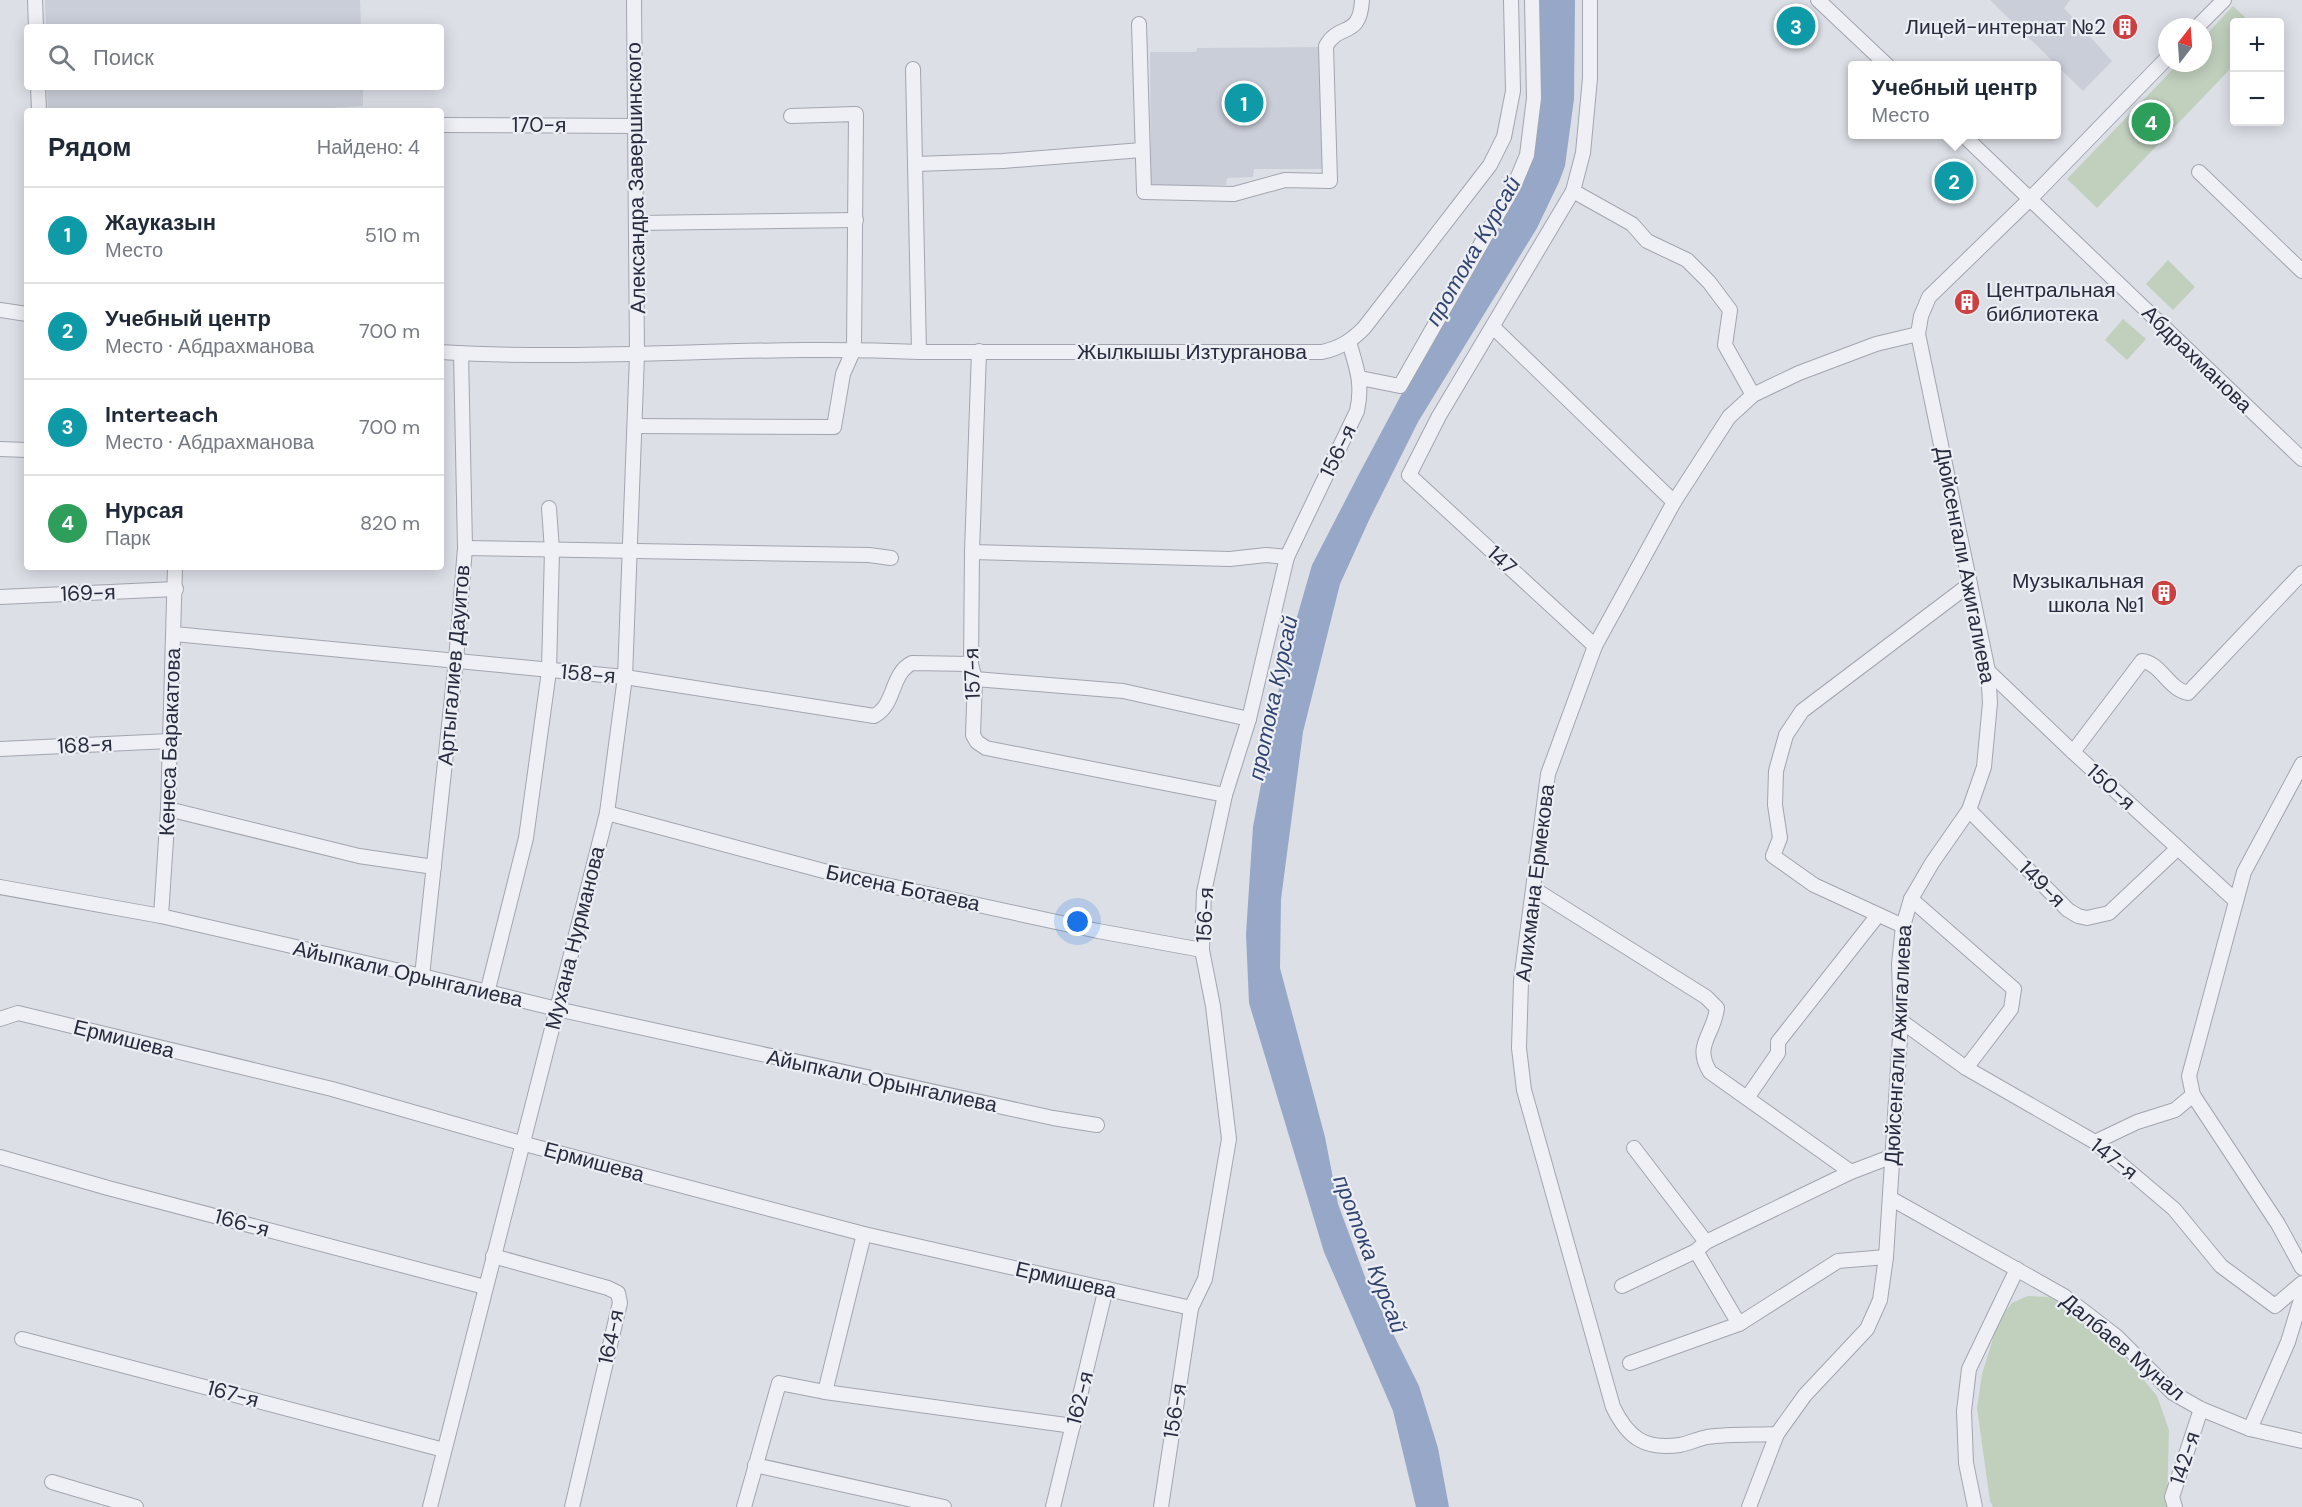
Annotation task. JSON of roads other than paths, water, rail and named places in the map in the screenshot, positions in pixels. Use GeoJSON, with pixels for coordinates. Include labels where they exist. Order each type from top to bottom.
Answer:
{"type":"FeatureCollection","features":[{"type":"Feature","properties":{"kind":"street"},"geometry":{"type":"LineString","coordinates":[[35,0],[36,24]]}},
{"type":"Feature","properties":{"kind":"street","name":"Александра Завершинского"},"geometry":{"type":"LineString","coordinates":[[634,0],[637,355]]}},
{"type":"Feature","properties":{"kind":"street"},"geometry":{"type":"LineString","coordinates":[[1139,24],[1144,192],[1234,194],[1285,180],[1330,181],[1326,46],[1330,39],[1354,26],[1359,20],[1362,0]]}},
{"type":"Feature","properties":{"kind":"street","name":"Жылкышы Изтурганова"},"geometry":{"type":"LineString","coordinates":[[444,352],[548,356],[854,349],[920,352],[1322,352],[1348,342],[1364,328],[1490,165],[1504,137],[1513,91],[1511,0]]}},
{"type":"Feature","properties":{"kind":"street"},"geometry":{"type":"LineString","coordinates":[[1360,378],[1400,386],[1514,186],[1527,155],[1534,98],[1532,0]]}},
{"type":"Feature","properties":{"kind":"street"},"geometry":{"type":"LineString","coordinates":[[1590,0],[1590,78],[1583,153],[1573,191],[1493,327],[1674,502]]}},
{"type":"Feature","properties":{"kind":"street"},"geometry":{"type":"LineString","coordinates":[[1818,0],[1883,61]]}},
{"type":"Feature","properties":{"kind":"street"},"geometry":{"type":"LineString","coordinates":[[2206,18],[2224,0]]}},
{"type":"Feature","properties":{"kind":"street","name":"Дюйсенгали Ажигалиева"},"geometry":{"type":"LineString","coordinates":[[1749,1507],[1778,1434],[1805,1395],[1867,1329],[1880,1299],[1886,1257],[1901,1021],[1899,964],[1902,926],[1911,899],[1932,863],[1969,810],[1984,767],[1990,703],[1988,671],[1918,334],[1921,316],[1929,297],[2031,198],[2158,67]]}},
{"type":"Feature","properties":{"kind":"street"},"geometry":{"type":"LineString","coordinates":[[913,69],[920,352]]}},
{"type":"Feature","properties":{"kind":"street"},"geometry":{"type":"LineString","coordinates":[[39,90],[39,108]]}},
{"type":"Feature","properties":{"kind":"street"},"geometry":{"type":"LineString","coordinates":[[635,426],[834,427],[843,374],[854,349],[856,114],[791,116]]}},
{"type":"Feature","properties":{"kind":"street","name":"170-я"},"geometry":{"type":"LineString","coordinates":[[444,125],[636,126]]}},
{"type":"Feature","properties":{"kind":"street","name":"Абдрахманова"},"geometry":{"type":"LineString","coordinates":[[1966,139],[2031,198],[2302,459]]}},
{"type":"Feature","properties":{"kind":"street"},"geometry":{"type":"LineString","coordinates":[[915,164],[1003,161],[1142,150]]}},
{"type":"Feature","properties":{"kind":"street"},"geometry":{"type":"LineString","coordinates":[[2199,172],[2302,271]]}},
{"type":"Feature","properties":{"kind":"street"},"geometry":{"type":"LineString","coordinates":[[1573,191],[1632,224],[1647,241],[1687,260],[1709,282],[1730,310],[1725,345],[1752,395]]}},
{"type":"Feature","properties":{"kind":"street"},"geometry":{"type":"LineString","coordinates":[[637,223],[856,220]]}},
{"type":"Feature","properties":{"kind":"street"},"geometry":{"type":"LineString","coordinates":[[0,310],[24,314]]}},
{"type":"Feature","properties":{"kind":"street","name":"147"},"geometry":{"type":"LineString","coordinates":[[1493,327],[1439,416],[1409,474],[1595,646]]}},
{"type":"Feature","properties":{"kind":"street","name":"Алихмана Ермекова"},"geometry":{"type":"LineString","coordinates":[[1778,1434],[1705,1437],[1681,1444],[1660,1446],[1640,1442],[1621,1423],[1613,1407],[1524,1090],[1519,1048],[1520,1000],[1548,774],[1595,646],[1674,502],[1729,417],[1752,395],[1799,373],[1876,344],[1918,334]]}},
{"type":"Feature","properties":{"kind":"street","name":"156-я"},"geometry":{"type":"LineString","coordinates":[[1161,1507],[1191,1308],[1205,1279],[1229,1139],[1213,1006],[1202,950],[1203,892],[1225,795],[1249,719],[1287,557],[1357,411],[1361,394],[1360,378],[1348,342]]}},
{"type":"Feature","properties":{"kind":"street","name":"157-я"},"geometry":{"type":"LineString","coordinates":[[979,351],[970,664],[975,679],[973,735],[977,742],[986,748],[1225,795]]}},
{"type":"Feature","properties":{"kind":"street","name":"Артыгалиев Дауитов"},"geometry":{"type":"LineString","coordinates":[[422,976],[456,660],[465,548],[461,353]]}},
{"type":"Feature","properties":{"kind":"street","name":"Мухана Нурманова"},"geometry":{"type":"LineString","coordinates":[[430,1507],[484,1287],[494,1256],[607,813],[625,677],[637,355]]}},
{"type":"Feature","properties":{"kind":"street"},"geometry":{"type":"LineString","coordinates":[[0,449],[24,450]]}},
{"type":"Feature","properties":{"kind":"street"},"geometry":{"type":"LineString","coordinates":[[487,993],[526,838],[549,671],[552,550],[549,508]]}},
{"type":"Feature","properties":{"kind":"street"},"geometry":{"type":"LineString","coordinates":[[465,548],[868,555],[891,558]]}},
{"type":"Feature","properties":{"kind":"street"},"geometry":{"type":"LineString","coordinates":[[972,552],[1230,559],[1266,555],[1287,557]]}},
{"type":"Feature","properties":{"kind":"street","name":"Кенеса Баракатова"},"geometry":{"type":"LineString","coordinates":[[161,916],[168,809],[175,570]]}},
{"type":"Feature","properties":{"kind":"street"},"geometry":{"type":"LineString","coordinates":[[2073,752],[2142,661],[2149,661],[2175,687],[2188,693],[2302,573]]}},
{"type":"Feature","properties":{"kind":"street"},"geometry":{"type":"LineString","coordinates":[[1902,926],[1815,885],[1773,856],[1780,838],[1775,805],[1776,771],[1786,735],[1802,711],[1970,584]]}},
{"type":"Feature","properties":{"kind":"street","name":"169-я"},"geometry":{"type":"LineString","coordinates":[[0,597],[176,589]]}},
{"type":"Feature","properties":{"kind":"street","name":"158-я"},"geometry":{"type":"LineString","coordinates":[[174,634],[625,677],[874,716],[885,708],[899,672],[904,667],[912,663],[970,664]]}},
{"type":"Feature","properties":{"kind":"street","name":"150-я"},"geometry":{"type":"LineString","coordinates":[[1988,671],[2236,901]]}},
{"type":"Feature","properties":{"kind":"street"},"geometry":{"type":"LineString","coordinates":[[975,679],[1124,691],[1249,719]]}},
{"type":"Feature","properties":{"kind":"street","name":"168-я"},"geometry":{"type":"LineString","coordinates":[[0,749],[170,741]]}},
{"type":"Feature","properties":{"kind":"street"},"geometry":{"type":"LineString","coordinates":[[2302,764],[2244,872],[2189,1076],[2193,1095],[2278,1224],[2302,1268]]}},
{"type":"Feature","properties":{"kind":"street"},"geometry":{"type":"LineString","coordinates":[[168,809],[359,856],[434,867]]}},
{"type":"Feature","properties":{"kind":"street","name":"149-я"},"geometry":{"type":"LineString","coordinates":[[1969,810],[2068,910],[2087,918],[2109,913],[2178,848]]}},
{"type":"Feature","properties":{"kind":"street","name":"Бисена Ботаева"},"geometry":{"type":"LineString","coordinates":[[607,813],[835,874],[1098,931],[1202,950]]}},
{"type":"Feature","properties":{"kind":"street","name":"Айыпкали Орынгалиева"},"geometry":{"type":"LineString","coordinates":[[0,887],[161,916],[556,1009],[1053,1118],[1097,1125]]}},
{"type":"Feature","properties":{"kind":"street"},"geometry":{"type":"LineString","coordinates":[[1534,889],[1706,997],[1717,1008],[1702,1050],[1704,1063],[1710,1072],[1851,1172]]}},
{"type":"Feature","properties":{"kind":"street"},"geometry":{"type":"LineString","coordinates":[[1911,899],[2014,988],[2011,1009],[1966,1068]]}},
{"type":"Feature","properties":{"kind":"street"},"geometry":{"type":"LineString","coordinates":[[1747,1098],[1778,1053],[1778,1042],[1878,915]]}},
{"type":"Feature","properties":{"kind":"street","name":"Ермишева"},"geometry":{"type":"LineString","coordinates":[[0,1019],[18,1013],[332,1089],[521,1143],[864,1234],[1191,1308]]}},
{"type":"Feature","properties":{"kind":"street","name":"147-я"},"geometry":{"type":"LineString","coordinates":[[1901,1021],[1966,1068],[2095,1142],[2174,1209],[2221,1266],[2275,1306],[2302,1283]]}},
{"type":"Feature","properties":{"kind":"street"},"geometry":{"type":"LineString","coordinates":[[2095,1142],[2137,1122],[2175,1110],[2193,1095]]}},
{"type":"Feature","properties":{"kind":"street"},"geometry":{"type":"LineString","coordinates":[[1634,1148],[1701,1246],[1739,1324]]}},
{"type":"Feature","properties":{"kind":"street"},"geometry":{"type":"LineString","coordinates":[[1622,1286],[1851,1172],[1893,1156]]}},
{"type":"Feature","properties":{"kind":"street","name":"166-я"},"geometry":{"type":"LineString","coordinates":[[0,1157],[108,1188],[484,1287]]}},
{"type":"Feature","properties":{"kind":"street","name":"Далбаев Мунал"},"geometry":{"type":"LineString","coordinates":[[1890,1198],[2064,1296],[2116,1336],[2173,1393],[2201,1409],[2250,1429],[2302,1441]]}},
{"type":"Feature","properties":{"kind":"street"},"geometry":{"type":"LineString","coordinates":[[825,1392],[864,1234]]}},
{"type":"Feature","properties":{"kind":"street","name":"164-я"},"geometry":{"type":"LineString","coordinates":[[494,1256],[608,1288],[618,1293],[620,1303],[572,1507]]}},
{"type":"Feature","properties":{"kind":"street"},"geometry":{"type":"LineString","coordinates":[[1630,1363],[1739,1324],[1838,1261],[1886,1257]]}},
{"type":"Feature","properties":{"kind":"street"},"geometry":{"type":"LineString","coordinates":[[1975,1507],[1966,1463],[1965,1411],[1969,1369],[2017,1269]]}},
{"type":"Feature","properties":{"kind":"street","name":"162-я"},"geometry":{"type":"LineString","coordinates":[[1053,1507],[1106,1288]]}},
{"type":"Feature","properties":{"kind":"street"},"geometry":{"type":"LineString","coordinates":[[2250,1429],[2288,1342],[2302,1296]]}},
{"type":"Feature","properties":{"kind":"street","name":"167-я"},"geometry":{"type":"LineString","coordinates":[[22,1339],[444,1450]]}},
{"type":"Feature","properties":{"kind":"street"},"geometry":{"type":"LineString","coordinates":[[744,1507],[778,1383],[825,1392],[1072,1426]]}},
{"type":"Feature","properties":{"kind":"street","name":"142-я"},"geometry":{"type":"LineString","coordinates":[[2175,1507],[2172,1497],[2201,1409]]}},
{"type":"Feature","properties":{"kind":"street"},"geometry":{"type":"LineString","coordinates":[[755,1465],[944,1507]]}},
{"type":"Feature","properties":{"kind":"street"},"geometry":{"type":"LineString","coordinates":[[52,1482],[136,1507]]}},
{"type":"Feature","properties":{"kind":"water"},"geometry":{"type":"Polygon","coordinates":[[[1536,0],[1575,0],[1574,99],[1565,166],[1537,228],[1418,422],[1340,584],[1303,732],[1281,899],[1280,968],[1325,1137],[1338,1204],[1365,1277],[1419,1386],[1438,1448],[1449,1507],[1416,1507],[1393,1411],[1324,1252],[1249,1003],[1246,934],[1253,827],[1284,662],[1312,565],[1535,144],[1541,79],[1536,0]]]}},
{"type":"Feature","properties":{"kind":"place","name":"Interteach"},"geometry":{"type":"Point","coordinates":[1796,26]}},
{"type":"Feature","properties":{"kind":"place","name":"Лицей-интернат №2"},"geometry":{"type":"Point","coordinates":[2125,27]}},
{"type":"Feature","properties":{"kind":"place","name":"Жауказын"},"geometry":{"type":"Point","coordinates":[1244,103]}},
{"type":"Feature","properties":{"kind":"place","name":"Нурсая"},"geometry":{"type":"Point","coordinates":[2151,122]}},
{"type":"Feature","properties":{"kind":"place","name":"Учебный центр"},"geometry":{"type":"Point","coordinates":[1954,181]}},
{"type":"Feature","properties":{"kind":"place","name":"Центральная библиотека"},"geometry":{"type":"Point","coordinates":[1967,302]}},
{"type":"Feature","properties":{"kind":"place","name":"Музыкальная школа №1"},"geometry":{"type":"Point","coordinates":[2164,593]}},
{"type":"Feature","properties":{"kind":"water label","name":"протока Курсай"},"geometry":{"type":"Point","coordinates":[1473,251]}},
{"type":"Feature","properties":{"kind":"water label","name":"протока Курсай"},"geometry":{"type":"Point","coordinates":[1273,698]}},
{"type":"Feature","properties":{"kind":"water label","name":"протока Курсай"},"geometry":{"type":"Point","coordinates":[1370,1254]}}]}
